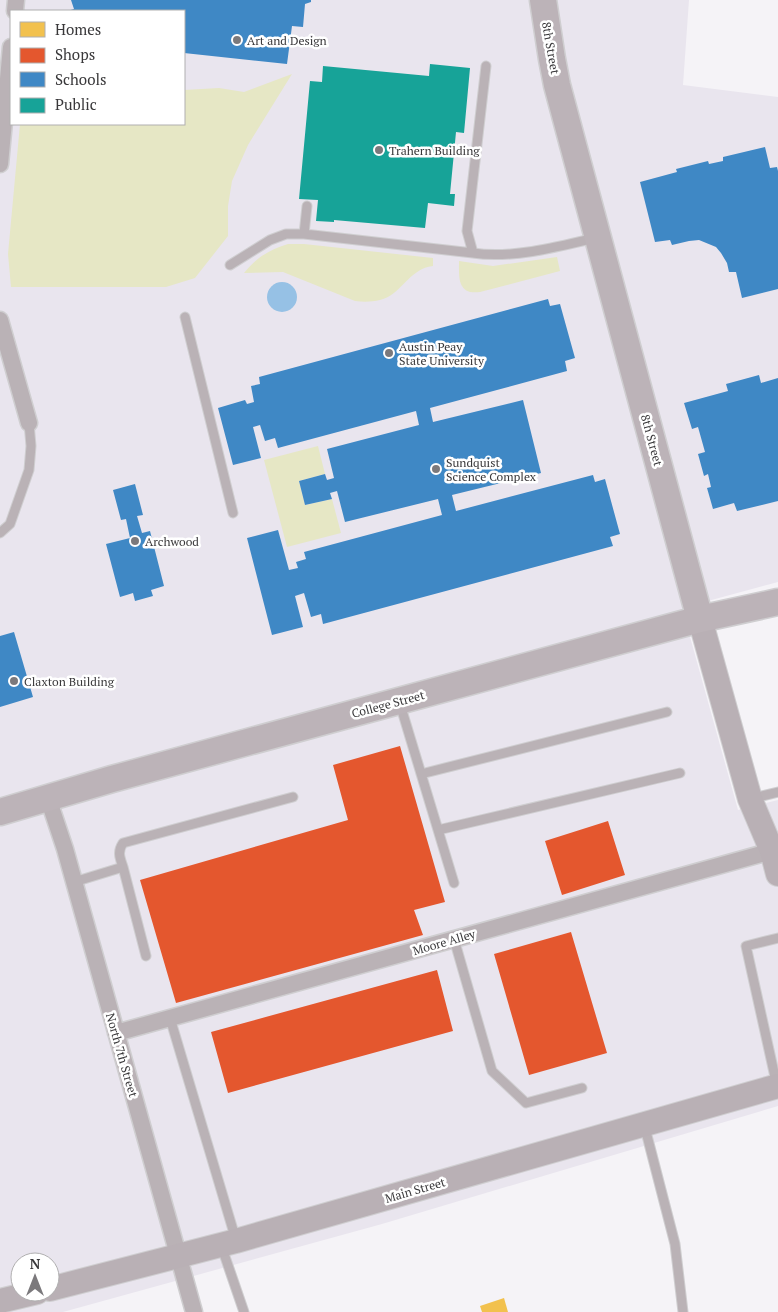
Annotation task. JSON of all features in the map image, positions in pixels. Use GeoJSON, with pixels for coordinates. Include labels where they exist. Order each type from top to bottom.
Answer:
{"type":"FeatureCollection","features":[{"type":"Feature","properties":{"kind":"main road","name":"8th Street"},"geometry":{"type":"LineString","coordinates":[[543,0],[557,85],[700,619]]}},
{"type":"Feature","properties":{"kind":"main road","name":"College Street"},"geometry":{"type":"LineString","coordinates":[[0,812],[112,779],[700,619],[778,602]]}},
{"type":"Feature","properties":{"kind":"street"},"geometry":{"type":"LineString","coordinates":[[0,164],[10,58]]}},
{"type":"Feature","properties":{"kind":"street"},"geometry":{"type":"LineString","coordinates":[[0,320],[29,423]]}},
{"type":"Feature","properties":{"kind":"street","name":"8th Street"},"geometry":{"type":"LineString","coordinates":[[700,619],[750,799],[772,851],[778,874]]}},
{"type":"Feature","properties":{"kind":"street","name":"North 7th Street"},"geometry":{"type":"LineString","coordinates":[[48,798],[74,882],[194,1312]]}},
{"type":"Feature","properties":{"kind":"street","name":"Moore Alley"},"geometry":{"type":"LineString","coordinates":[[116,1032],[772,851]]}},
{"type":"Feature","properties":{"kind":"street","name":"Main Street"},"geometry":{"type":"LineString","coordinates":[[60,1286],[229,1243],[778,1086]]}},
{"type":"Feature","properties":{"kind":"lane"},"geometry":{"type":"LineString","coordinates":[[473,253],[467,231],[486,66]]}},
{"type":"Feature","properties":{"kind":"lane"},"geometry":{"type":"LineString","coordinates":[[304,234],[307,206]]}},
{"type":"Feature","properties":{"kind":"lane"},"geometry":{"type":"LineString","coordinates":[[230,265],[270,240],[286,234],[304,234],[485,255],[528,251],[598,237]]}},
{"type":"Feature","properties":{"kind":"lane"},"geometry":{"type":"LineString","coordinates":[[185,317],[233,513]]}},
{"type":"Feature","properties":{"kind":"lane"},"geometry":{"type":"LineString","coordinates":[[0,533],[10,524],[29,470],[31,446],[29,423]]}},
{"type":"Feature","properties":{"kind":"lane"},"geometry":{"type":"LineString","coordinates":[[400,701],[454,883]]}},
{"type":"Feature","properties":{"kind":"lane"},"geometry":{"type":"LineString","coordinates":[[421,774],[667,712]]}},
{"type":"Feature","properties":{"kind":"lane"},"geometry":{"type":"LineString","coordinates":[[438,830],[680,773]]}},
{"type":"Feature","properties":{"kind":"lane"},"geometry":{"type":"LineString","coordinates":[[750,799],[778,792]]}},
{"type":"Feature","properties":{"kind":"lane"},"geometry":{"type":"LineString","coordinates":[[146,956],[119,854],[119,849],[123,843],[293,797]]}},
{"type":"Feature","properties":{"kind":"lane"},"geometry":{"type":"LineString","coordinates":[[74,882],[123,868]]}},
{"type":"Feature","properties":{"kind":"lane"},"geometry":{"type":"LineString","coordinates":[[778,938],[746,946],[778,1086]]}},
{"type":"Feature","properties":{"kind":"lane"},"geometry":{"type":"LineString","coordinates":[[454,939],[492,1071],[526,1103],[582,1088]]}},
{"type":"Feature","properties":{"kind":"lane"},"geometry":{"type":"LineString","coordinates":[[170,1018],[229,1243],[244,1312]]}},
{"type":"Feature","properties":{"kind":"lane"},"geometry":{"type":"LineString","coordinates":[[644,1124],[675,1244],[683,1312]]}},
{"type":"Feature","properties":{"kind":"shaded area"},"geometry":{"type":"Polygon","coordinates":[[[0,0],[689,0],[683,85],[778,97],[778,582],[682,608],[738,810],[778,800],[778,1106],[382,1224],[63,1312],[0,1312],[0,0]]]}},
{"type":"Feature","properties":{"kind":"green space"},"geometry":{"type":"Polygon","coordinates":[[[292,74],[248,145],[232,181],[228,206],[228,236],[195,278],[166,287],[11,287],[8,254],[20,125],[185,125],[185,90],[219,88],[244,92],[292,74]]]}},
{"type":"Feature","properties":{"kind":"green space"},"geometry":{"type":"Polygon","coordinates":[[[288,244],[304,244],[433,258],[433,266],[417,272],[388,297],[368,302],[355,301],[283,272],[244,273],[264,255],[288,244]]]}},
{"type":"Feature","properties":{"kind":"green space"},"geometry":{"type":"Polygon","coordinates":[[[557,257],[560,271],[480,292],[467,291],[461,284],[459,261],[493,266],[557,257]]]}},
{"type":"Feature","properties":{"kind":"green space"},"geometry":{"type":"Polygon","coordinates":[[[318,446],[325,474],[299,481],[305,505],[332,499],[341,533],[287,547],[264,460],[318,446]]]}},
{"type":"Feature","properties":{"kind":"water"},"geometry":{"type":"Polygon","coordinates":[[[282,282],[292,287],[297,297],[292,307],[282,312],[272,307],[267,297],[272,287],[282,282]]]}},
{"type":"Feature","properties":{"kind":"building: Homes"},"geometry":{"type":"Polygon","coordinates":[[[504,1298],[508,1312],[482,1312],[480,1306],[504,1298]]]}},
{"type":"Feature","properties":{"kind":"building: Shops"},"geometry":{"type":"Polygon","coordinates":[[[400,746],[445,902],[414,910],[423,935],[176,1003],[140,880],[348,820],[333,765],[400,746]]]}},
{"type":"Feature","properties":{"kind":"building: Shops"},"geometry":{"type":"Polygon","coordinates":[[[608,821],[625,875],[562,895],[545,841],[608,821]]]}},
{"type":"Feature","properties":{"kind":"building: Shops"},"geometry":{"type":"Polygon","coordinates":[[[571,932],[607,1053],[529,1075],[494,954],[571,932]]]}},
{"type":"Feature","properties":{"kind":"building: Shops"},"geometry":{"type":"Polygon","coordinates":[[[437,970],[453,1031],[228,1093],[211,1032],[437,970]]]}},
{"type":"Feature","properties":{"kind":"building: Schools","name":"Art and Design"},"geometry":{"type":"Polygon","coordinates":[[[71,0],[311,0],[311,2],[305,4],[303,27],[292,26],[287,64],[185,53],[185,10],[70,10],[74,9],[71,0]]]}},
{"type":"Feature","properties":{"kind":"building: Schools"},"geometry":{"type":"Polygon","coordinates":[[[765,147],[770,168],[777,167],[778,171],[778,289],[742,298],[736,272],[729,272],[727,263],[716,247],[699,240],[672,245],[670,240],[655,242],[640,182],[677,172],[676,169],[708,161],[709,164],[723,161],[723,157],[765,147]]]}},
{"type":"Feature","properties":{"kind":"building: Schools","name":"Sundquist Science Complex"},"geometry":{"type":"Polygon","coordinates":[[[548,299],[550,306],[560,304],[575,358],[565,361],[567,371],[430,408],[433,422],[523,400],[541,473],[452,495],[456,511],[593,475],[595,482],[605,479],[620,534],[610,537],[613,546],[323,624],[321,614],[311,617],[304,593],[295,596],[303,627],[272,635],[247,538],[278,530],[289,570],[298,568],[296,562],[306,559],[304,552],[442,515],[438,499],[345,522],[337,491],[330,493],[332,499],[305,505],[299,481],[325,474],[327,480],[334,478],[327,449],[419,425],[416,411],[278,448],[275,438],[265,441],[260,425],[253,427],[261,458],[233,465],[218,408],[245,400],[247,404],[254,402],[251,386],[260,384],[259,377],[548,299]]]}},
{"type":"Feature","properties":{"kind":"building: Schools"},"geometry":{"type":"Polygon","coordinates":[[[759,375],[761,383],[778,378],[778,501],[737,511],[734,503],[713,509],[707,488],[711,487],[708,474],[704,476],[698,454],[705,452],[698,427],[692,429],[684,403],[728,391],[726,384],[759,375]]]}},
{"type":"Feature","properties":{"kind":"building: Schools","name":"Archwood"},"geometry":{"type":"Polygon","coordinates":[[[135,484],[143,515],[137,516],[142,533],[150,531],[164,586],[151,590],[153,596],[135,601],[133,593],[120,597],[106,544],[130,538],[126,519],[121,520],[113,490],[135,484]]]}},
{"type":"Feature","properties":{"kind":"building: Schools","name":"Claxton Building"},"geometry":{"type":"Polygon","coordinates":[[[14,632],[33,697],[0,707],[0,636],[14,632]]]}},
{"type":"Feature","properties":{"kind":"building: Public","name":"Trahern Building"},"geometry":{"type":"Polygon","coordinates":[[[430,64],[470,68],[464,133],[456,132],[450,194],[455,194],[454,206],[428,203],[425,228],[334,220],[334,222],[316,221],[318,200],[299,199],[310,81],[322,82],[323,66],[429,76],[430,64]]]}},
{"type":"Feature","properties":{"kind":"place","name":"Art and Design"},"geometry":{"type":"Point","coordinates":[237,40]}},
{"type":"Feature","properties":{"kind":"place","name":"Trahern Building"},"geometry":{"type":"Point","coordinates":[379,150]}},
{"type":"Feature","properties":{"kind":"place","name":"Austin Peay State University"},"geometry":{"type":"Point","coordinates":[389,353]}},
{"type":"Feature","properties":{"kind":"place","name":"Sundquist Science Complex"},"geometry":{"type":"Point","coordinates":[436,469]}},
{"type":"Feature","properties":{"kind":"place","name":"Archwood"},"geometry":{"type":"Point","coordinates":[135,541]}},
{"type":"Feature","properties":{"kind":"place","name":"Claxton Building"},"geometry":{"type":"Point","coordinates":[14,681]}}]}
